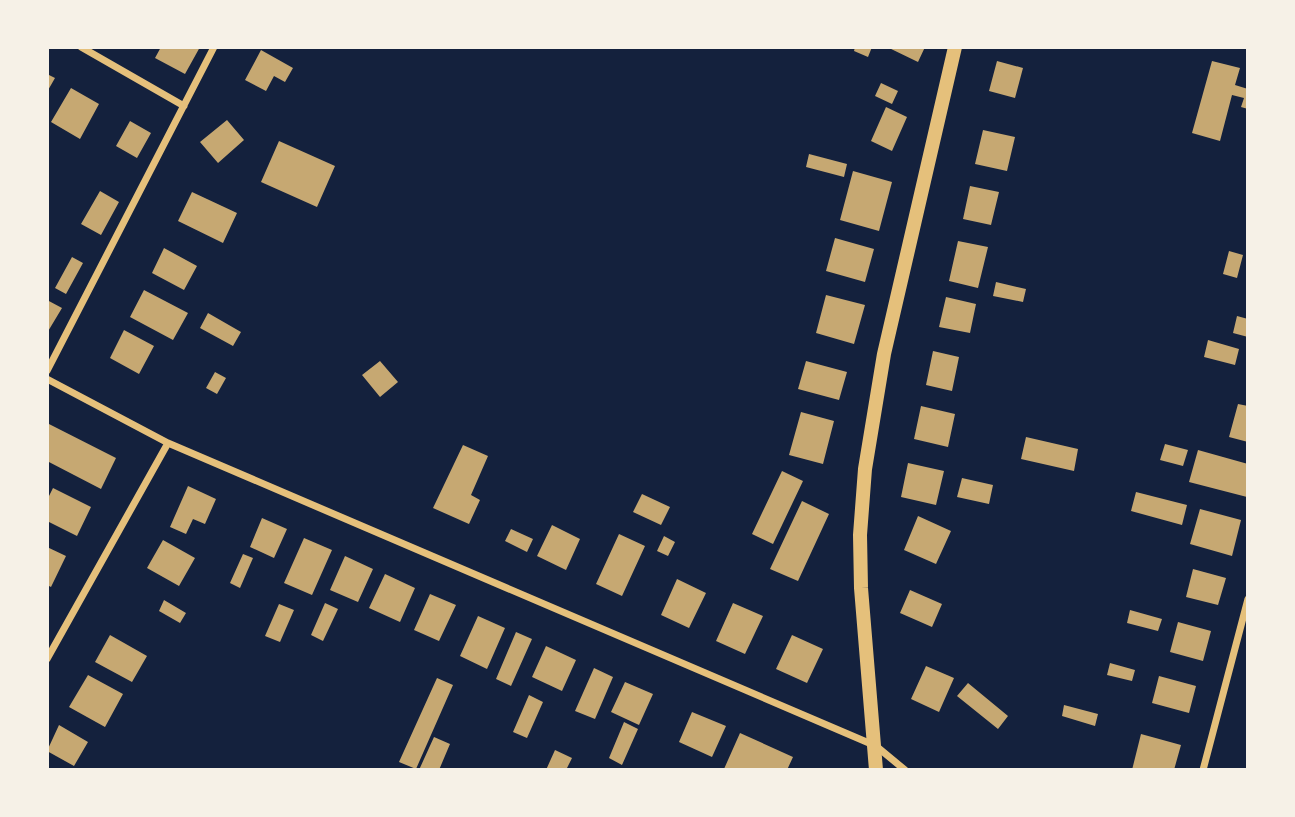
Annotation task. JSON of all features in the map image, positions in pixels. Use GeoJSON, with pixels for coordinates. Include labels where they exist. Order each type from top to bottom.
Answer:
{"type":"FeatureCollection","features":[{"type":"Feature","properties":{"kind":"main road"},"geometry":{"type":"LineString","coordinates":[[876,770],[861,588],[860,535],[865,469],[884,354],[955,47]]}},
{"type":"Feature","properties":{"kind":"street"},"geometry":{"type":"LineString","coordinates":[[81,47],[184,106]]}},
{"type":"Feature","properties":{"kind":"street"},"geometry":{"type":"LineString","coordinates":[[47,371],[214,47]]}},
{"type":"Feature","properties":{"kind":"street"},"geometry":{"type":"LineString","coordinates":[[47,379],[168,443],[876,746],[905,770]]}},
{"type":"Feature","properties":{"kind":"street"},"geometry":{"type":"LineString","coordinates":[[47,659],[168,443]]}},
{"type":"Feature","properties":{"kind":"street"},"geometry":{"type":"LineString","coordinates":[[1203,770],[1248,599]]}},
{"type":"Feature","properties":{"kind":"building"},"geometry":{"type":"Polygon","coordinates":[[[161,47],[200,47],[185,74],[155,58],[161,47]]]}},
{"type":"Feature","properties":{"kind":"building"},"geometry":{"type":"Polygon","coordinates":[[[855,47],[872,47],[868,57],[854,51],[855,47]]]}},
{"type":"Feature","properties":{"kind":"building"},"geometry":{"type":"Polygon","coordinates":[[[887,47],[925,47],[918,62],[887,47]]]}},
{"type":"Feature","properties":{"kind":"building"},"geometry":{"type":"Polygon","coordinates":[[[261,50],[293,68],[285,82],[274,76],[266,91],[245,80],[261,50]]]}},
{"type":"Feature","properties":{"kind":"building"},"geometry":{"type":"Polygon","coordinates":[[[997,61],[1023,68],[1015,98],[989,91],[997,61]]]}},
{"type":"Feature","properties":{"kind":"building"},"geometry":{"type":"Polygon","coordinates":[[[1212,61],[1240,68],[1235,85],[1248,89],[1248,109],[1241,107],[1244,98],[1232,95],[1220,141],[1192,133],[1212,61]]]}},
{"type":"Feature","properties":{"kind":"building"},"geometry":{"type":"Polygon","coordinates":[[[47,74],[55,78],[47,92],[47,74]]]}},
{"type":"Feature","properties":{"kind":"building"},"geometry":{"type":"Polygon","coordinates":[[[881,83],[898,91],[892,104],[875,96],[881,83]]]}},
{"type":"Feature","properties":{"kind":"building"},"geometry":{"type":"Polygon","coordinates":[[[71,88],[99,104],[80,139],[51,122],[71,88]]]}},
{"type":"Feature","properties":{"kind":"building"},"geometry":{"type":"Polygon","coordinates":[[[886,107],[907,117],[892,151],[871,141],[886,107]]]}},
{"type":"Feature","properties":{"kind":"building"},"geometry":{"type":"Polygon","coordinates":[[[227,120],[244,140],[218,163],[200,142],[227,120]]]}},
{"type":"Feature","properties":{"kind":"building"},"geometry":{"type":"Polygon","coordinates":[[[130,121],[151,133],[137,158],[116,146],[130,121]]]}},
{"type":"Feature","properties":{"kind":"building"},"geometry":{"type":"Polygon","coordinates":[[[983,130],[1015,137],[1007,171],[975,164],[983,130]]]}},
{"type":"Feature","properties":{"kind":"building"},"geometry":{"type":"Polygon","coordinates":[[[279,141],[335,166],[317,207],[261,182],[279,141]]]}},
{"type":"Feature","properties":{"kind":"building"},"geometry":{"type":"Polygon","coordinates":[[[809,154],[847,164],[844,177],[806,167],[809,154]]]}},
{"type":"Feature","properties":{"kind":"building"},"geometry":{"type":"Polygon","coordinates":[[[853,171],[892,182],[879,231],[840,220],[853,171]]]}},
{"type":"Feature","properties":{"kind":"building"},"geometry":{"type":"Polygon","coordinates":[[[970,186],[999,192],[991,225],[963,219],[970,186]]]}},
{"type":"Feature","properties":{"kind":"building"},"geometry":{"type":"Polygon","coordinates":[[[100,191],[119,202],[101,235],[81,224],[100,191]]]}},
{"type":"Feature","properties":{"kind":"building"},"geometry":{"type":"Polygon","coordinates":[[[192,192],[237,213],[223,243],[178,221],[192,192]]]}},
{"type":"Feature","properties":{"kind":"building"},"geometry":{"type":"Polygon","coordinates":[[[835,238],[874,249],[865,282],[826,271],[835,238]]]}},
{"type":"Feature","properties":{"kind":"building"},"geometry":{"type":"Polygon","coordinates":[[[958,241],[988,247],[978,288],[949,281],[958,241]]]}},
{"type":"Feature","properties":{"kind":"building"},"geometry":{"type":"Polygon","coordinates":[[[164,248],[197,266],[184,290],[152,273],[164,248]]]}},
{"type":"Feature","properties":{"kind":"building"},"geometry":{"type":"Polygon","coordinates":[[[1229,251],[1243,255],[1237,278],[1223,274],[1229,251]]]}},
{"type":"Feature","properties":{"kind":"building"},"geometry":{"type":"Polygon","coordinates":[[[72,257],[83,263],[66,294],[55,288],[72,257]]]}},
{"type":"Feature","properties":{"kind":"building"},"geometry":{"type":"Polygon","coordinates":[[[996,282],[1026,289],[1023,302],[993,296],[996,282]]]}},
{"type":"Feature","properties":{"kind":"building"},"geometry":{"type":"Polygon","coordinates":[[[144,290],[188,313],[173,340],[130,317],[144,290]]]}},
{"type":"Feature","properties":{"kind":"building"},"geometry":{"type":"Polygon","coordinates":[[[826,295],[865,305],[854,344],[816,333],[826,295]]]}},
{"type":"Feature","properties":{"kind":"building"},"geometry":{"type":"Polygon","coordinates":[[[946,297],[976,304],[970,333],[939,327],[946,297]]]}},
{"type":"Feature","properties":{"kind":"building"},"geometry":{"type":"Polygon","coordinates":[[[47,300],[62,308],[47,333],[47,300]]]}},
{"type":"Feature","properties":{"kind":"building"},"geometry":{"type":"Polygon","coordinates":[[[208,313],[241,332],[233,346],[200,328],[208,313]]]}},
{"type":"Feature","properties":{"kind":"building"},"geometry":{"type":"Polygon","coordinates":[[[1237,316],[1248,319],[1248,337],[1233,333],[1237,316]]]}},
{"type":"Feature","properties":{"kind":"building"},"geometry":{"type":"Polygon","coordinates":[[[124,330],[154,346],[139,374],[110,358],[124,330]]]}},
{"type":"Feature","properties":{"kind":"building"},"geometry":{"type":"Polygon","coordinates":[[[1208,340],[1239,349],[1235,365],[1204,357],[1208,340]]]}},
{"type":"Feature","properties":{"kind":"building"},"geometry":{"type":"Polygon","coordinates":[[[933,351],[959,357],[952,391],[926,385],[933,351]]]}},
{"type":"Feature","properties":{"kind":"building"},"geometry":{"type":"Polygon","coordinates":[[[380,361],[398,382],[380,397],[362,375],[380,361]]]}},
{"type":"Feature","properties":{"kind":"building"},"geometry":{"type":"Polygon","coordinates":[[[806,361],[847,372],[839,400],[798,389],[806,361]]]}},
{"type":"Feature","properties":{"kind":"building"},"geometry":{"type":"Polygon","coordinates":[[[215,372],[226,378],[217,394],[206,388],[215,372]]]}},
{"type":"Feature","properties":{"kind":"building"},"geometry":{"type":"Polygon","coordinates":[[[1238,404],[1248,406],[1248,442],[1229,437],[1238,404]]]}},
{"type":"Feature","properties":{"kind":"building"},"geometry":{"type":"Polygon","coordinates":[[[921,406],[955,414],[948,447],[914,439],[921,406]]]}},
{"type":"Feature","properties":{"kind":"building"},"geometry":{"type":"Polygon","coordinates":[[[801,412],[834,421],[823,464],[789,455],[801,412]]]}},
{"type":"Feature","properties":{"kind":"building"},"geometry":{"type":"Polygon","coordinates":[[[47,423],[116,458],[101,489],[47,461],[47,423]]]}},
{"type":"Feature","properties":{"kind":"building"},"geometry":{"type":"Polygon","coordinates":[[[1026,437],[1078,449],[1074,471],[1021,459],[1026,437]]]}},
{"type":"Feature","properties":{"kind":"building"},"geometry":{"type":"Polygon","coordinates":[[[1165,444],[1188,450],[1183,466],[1160,460],[1165,444]]]}},
{"type":"Feature","properties":{"kind":"building"},"geometry":{"type":"Polygon","coordinates":[[[463,445],[488,456],[471,495],[480,500],[469,524],[433,508],[463,445]]]}},
{"type":"Feature","properties":{"kind":"building"},"geometry":{"type":"Polygon","coordinates":[[[1198,450],[1248,464],[1247,497],[1189,482],[1198,450]]]}},
{"type":"Feature","properties":{"kind":"building"},"geometry":{"type":"Polygon","coordinates":[[[908,463],[944,471],[936,505],[901,497],[908,463]]]}},
{"type":"Feature","properties":{"kind":"building"},"geometry":{"type":"Polygon","coordinates":[[[782,471],[803,481],[773,544],[752,534],[782,471]]]}},
{"type":"Feature","properties":{"kind":"building"},"geometry":{"type":"Polygon","coordinates":[[[962,478],[993,485],[989,504],[957,497],[962,478]]]}},
{"type":"Feature","properties":{"kind":"building"},"geometry":{"type":"Polygon","coordinates":[[[188,486],[216,499],[205,524],[193,519],[186,534],[170,527],[188,486]]]}},
{"type":"Feature","properties":{"kind":"building"},"geometry":{"type":"Polygon","coordinates":[[[53,488],[91,507],[77,536],[47,521],[47,500],[53,488]]]}},
{"type":"Feature","properties":{"kind":"building"},"geometry":{"type":"Polygon","coordinates":[[[1136,492],[1187,505],[1182,525],[1131,511],[1136,492]]]}},
{"type":"Feature","properties":{"kind":"building"},"geometry":{"type":"Polygon","coordinates":[[[642,494],[670,507],[661,525],[633,512],[642,494]]]}},
{"type":"Feature","properties":{"kind":"building"},"geometry":{"type":"Polygon","coordinates":[[[802,501],[829,514],[798,581],[770,569],[802,501]]]}},
{"type":"Feature","properties":{"kind":"building"},"geometry":{"type":"Polygon","coordinates":[[[1200,509],[1241,520],[1232,556],[1190,544],[1200,509]]]}},
{"type":"Feature","properties":{"kind":"building"},"geometry":{"type":"Polygon","coordinates":[[[918,516],[951,531],[936,564],[904,550],[918,516]]]}},
{"type":"Feature","properties":{"kind":"building"},"geometry":{"type":"Polygon","coordinates":[[[262,518],[287,529],[274,558],[250,547],[262,518]]]}},
{"type":"Feature","properties":{"kind":"building"},"geometry":{"type":"Polygon","coordinates":[[[552,525],[580,539],[566,570],[537,556],[552,525]]]}},
{"type":"Feature","properties":{"kind":"building"},"geometry":{"type":"Polygon","coordinates":[[[511,529],[533,539],[527,552],[505,541],[511,529]]]}},
{"type":"Feature","properties":{"kind":"building"},"geometry":{"type":"Polygon","coordinates":[[[619,534],[645,546],[622,596],[596,584],[619,534]]]}},
{"type":"Feature","properties":{"kind":"building"},"geometry":{"type":"Polygon","coordinates":[[[664,536],[675,542],[668,556],[657,551],[664,536]]]}},
{"type":"Feature","properties":{"kind":"building"},"geometry":{"type":"Polygon","coordinates":[[[304,538],[332,550],[312,595],[284,583],[304,538]]]}},
{"type":"Feature","properties":{"kind":"building"},"geometry":{"type":"Polygon","coordinates":[[[163,540],[195,558],[179,586],[147,568],[163,540]]]}},
{"type":"Feature","properties":{"kind":"building"},"geometry":{"type":"Polygon","coordinates":[[[47,547],[66,556],[51,587],[47,585],[47,547]]]}},
{"type":"Feature","properties":{"kind":"building"},"geometry":{"type":"Polygon","coordinates":[[[243,554],[253,558],[240,588],[230,583],[243,554]]]}},
{"type":"Feature","properties":{"kind":"building"},"geometry":{"type":"Polygon","coordinates":[[[345,556],[373,569],[358,602],[330,590],[345,556]]]}},
{"type":"Feature","properties":{"kind":"building"},"geometry":{"type":"Polygon","coordinates":[[[1193,569],[1226,578],[1218,605],[1186,597],[1193,569]]]}},
{"type":"Feature","properties":{"kind":"building"},"geometry":{"type":"Polygon","coordinates":[[[385,574],[415,588],[400,622],[369,608],[385,574]]]}},
{"type":"Feature","properties":{"kind":"building"},"geometry":{"type":"Polygon","coordinates":[[[677,579],[706,593],[689,628],[661,615],[677,579]]]}},
{"type":"Feature","properties":{"kind":"building"},"geometry":{"type":"Polygon","coordinates":[[[910,590],[942,604],[932,627],[900,613],[910,590]]]}},
{"type":"Feature","properties":{"kind":"building"},"geometry":{"type":"Polygon","coordinates":[[[430,594],[456,605],[439,641],[414,630],[430,594]]]}},
{"type":"Feature","properties":{"kind":"building"},"geometry":{"type":"Polygon","coordinates":[[[164,600],[186,613],[180,623],[159,611],[164,600]]]}},
{"type":"Feature","properties":{"kind":"building"},"geometry":{"type":"Polygon","coordinates":[[[325,603],[338,609],[323,641],[311,635],[325,603]]]}},
{"type":"Feature","properties":{"kind":"building"},"geometry":{"type":"Polygon","coordinates":[[[733,603],[763,616],[745,654],[716,641],[733,603]]]}},
{"type":"Feature","properties":{"kind":"building"},"geometry":{"type":"Polygon","coordinates":[[[279,604],[294,610],[280,642],[265,636],[279,604]]]}},
{"type":"Feature","properties":{"kind":"building"},"geometry":{"type":"Polygon","coordinates":[[[1130,610],[1162,619],[1158,631],[1127,623],[1130,610]]]}},
{"type":"Feature","properties":{"kind":"building"},"geometry":{"type":"Polygon","coordinates":[[[478,616],[505,628],[487,669],[460,656],[478,616]]]}},
{"type":"Feature","properties":{"kind":"building"},"geometry":{"type":"Polygon","coordinates":[[[1178,622],[1211,631],[1203,661],[1170,652],[1178,622]]]}},
{"type":"Feature","properties":{"kind":"building"},"geometry":{"type":"Polygon","coordinates":[[[516,632],[532,639],[511,686],[496,679],[516,632]]]}},
{"type":"Feature","properties":{"kind":"building"},"geometry":{"type":"Polygon","coordinates":[[[110,635],[147,656],[132,682],[95,662],[110,635]]]}},
{"type":"Feature","properties":{"kind":"building"},"geometry":{"type":"Polygon","coordinates":[[[792,635],[823,649],[807,683],[776,669],[792,635]]]}},
{"type":"Feature","properties":{"kind":"building"},"geometry":{"type":"Polygon","coordinates":[[[546,646],[576,660],[562,691],[532,677],[546,646]]]}},
{"type":"Feature","properties":{"kind":"building"},"geometry":{"type":"Polygon","coordinates":[[[1110,663],[1135,670],[1132,681],[1107,675],[1110,663]]]}},
{"type":"Feature","properties":{"kind":"building"},"geometry":{"type":"Polygon","coordinates":[[[926,666],[954,678],[939,712],[911,699],[926,666]]]}},
{"type":"Feature","properties":{"kind":"building"},"geometry":{"type":"Polygon","coordinates":[[[594,668],[613,677],[595,719],[575,711],[594,668]]]}},
{"type":"Feature","properties":{"kind":"building"},"geometry":{"type":"Polygon","coordinates":[[[88,675],[123,694],[105,727],[69,707],[88,675]]]}},
{"type":"Feature","properties":{"kind":"building"},"geometry":{"type":"Polygon","coordinates":[[[1159,676],[1196,686],[1189,713],[1152,703],[1159,676]]]}},
{"type":"Feature","properties":{"kind":"building"},"geometry":{"type":"Polygon","coordinates":[[[437,678],[453,685],[416,769],[399,762],[437,678]]]}},
{"type":"Feature","properties":{"kind":"building"},"geometry":{"type":"Polygon","coordinates":[[[625,682],[653,694],[639,725],[611,712],[625,682]]]}},
{"type":"Feature","properties":{"kind":"building"},"geometry":{"type":"Polygon","coordinates":[[[968,683],[1008,716],[998,729],[957,696],[968,683]]]}},
{"type":"Feature","properties":{"kind":"building"},"geometry":{"type":"Polygon","coordinates":[[[529,695],[543,702],[527,738],[513,732],[529,695]]]}},
{"type":"Feature","properties":{"kind":"building"},"geometry":{"type":"Polygon","coordinates":[[[1064,705],[1098,714],[1095,726],[1062,716],[1064,705]]]}},
{"type":"Feature","properties":{"kind":"building"},"geometry":{"type":"Polygon","coordinates":[[[692,712],[726,726],[712,757],[679,742],[692,712]]]}},
{"type":"Feature","properties":{"kind":"building"},"geometry":{"type":"Polygon","coordinates":[[[624,722],[638,729],[622,765],[609,758],[624,722]]]}},
{"type":"Feature","properties":{"kind":"building"},"geometry":{"type":"Polygon","coordinates":[[[59,725],[88,742],[74,766],[47,751],[59,725]]]}},
{"type":"Feature","properties":{"kind":"building"},"geometry":{"type":"Polygon","coordinates":[[[740,733],[793,757],[787,770],[724,769],[740,733]]]}},
{"type":"Feature","properties":{"kind":"building"},"geometry":{"type":"Polygon","coordinates":[[[1141,734],[1181,745],[1174,770],[1132,770],[1141,734]]]}},
{"type":"Feature","properties":{"kind":"building"},"geometry":{"type":"Polygon","coordinates":[[[434,737],[450,744],[439,770],[419,770],[434,737]]]}},
{"type":"Feature","properties":{"kind":"building"},"geometry":{"type":"Polygon","coordinates":[[[555,750],[572,758],[566,770],[546,770],[555,750]]]}}]}
